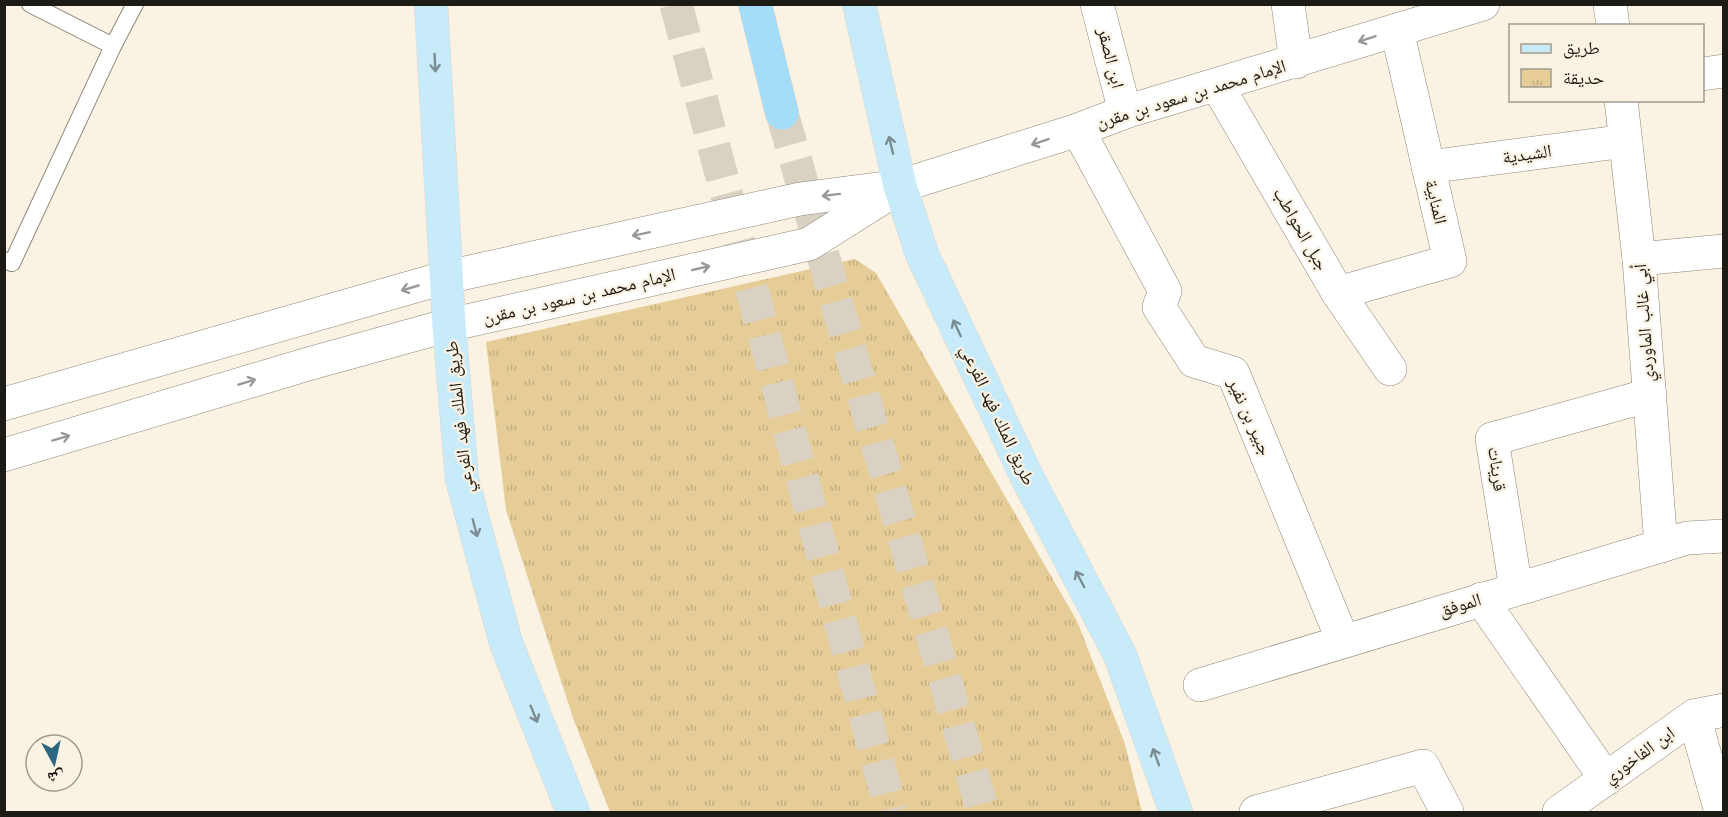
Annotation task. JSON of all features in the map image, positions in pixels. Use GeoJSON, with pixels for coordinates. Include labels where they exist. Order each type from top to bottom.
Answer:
{"type":"FeatureCollection","features":[{"type":"Feature","properties":{"kind":"highway"},"geometry":{"type":"LineString","coordinates":[[755,4],[782,113],[764,4]]}},
{"type":"Feature","properties":{"kind":"main road","name":"طريق الملك فهد الفرعي"},"geometry":{"type":"LineString","coordinates":[[431,4],[449,325],[462,479],[506,643],[573,813]]}},
{"type":"Feature","properties":{"kind":"main road","name":"طريق الملك فهد الفرعي"},"geometry":{"type":"LineString","coordinates":[[860,4],[900,186],[922,254],[1027,477],[1120,655],[1176,813]]}},
{"type":"Feature","properties":{"kind":"street","name":"ابن الصقر"},"geometry":{"type":"LineString","coordinates":[[1098,4],[1125,112]]}},
{"type":"Feature","properties":{"kind":"street"},"geometry":{"type":"LineString","coordinates":[[1288,4],[1296,62]]}},
{"type":"Feature","properties":{"kind":"street","name":"الإمام محمد بن سعود بن مقرن"},"geometry":{"type":"LineString","coordinates":[[4,404],[447,277],[800,199],[900,186],[1078,130],[1125,112],[1483,4]]}},
{"type":"Feature","properties":{"kind":"street"},"geometry":{"type":"LineString","coordinates":[[1610,4],[1613,24]]}},
{"type":"Feature","properties":{"kind":"street","name":"المنابية"},"geometry":{"type":"LineString","coordinates":[[1338,293],[1450,261],[1397,30]]}},
{"type":"Feature","properties":{"kind":"street"},"geometry":{"type":"LineString","coordinates":[[1704,74],[1724,71]]}},
{"type":"Feature","properties":{"kind":"street","name":"جبل الحواطب"},"geometry":{"type":"LineString","coordinates":[[1217,85],[1338,293],[1390,369]]}},
{"type":"Feature","properties":{"kind":"street","name":"أبي غالب الماوردي"},"geometry":{"type":"LineString","coordinates":[[1621,102],[1639,259],[1661,546]]}},
{"type":"Feature","properties":{"kind":"street","name":"جبير بن نفير"},"geometry":{"type":"LineString","coordinates":[[1078,130],[1165,291],[1159,307],[1194,361],[1233,373],[1343,641]]}},
{"type":"Feature","properties":{"kind":"street","name":"الشيدية"},"geometry":{"type":"LineString","coordinates":[[1428,167],[1626,141]]}},
{"type":"Feature","properties":{"kind":"street","name":"الإمام محمد بن سعود بن مقرن"},"geometry":{"type":"LineString","coordinates":[[4,455],[308,364],[449,325],[809,244],[900,186]]}},
{"type":"Feature","properties":{"kind":"street"},"geometry":{"type":"LineString","coordinates":[[1639,259],[1724,251]]}},
{"type":"Feature","properties":{"kind":"street","name":"قرينات"},"geometry":{"type":"LineString","coordinates":[[1516,589],[1492,439],[1650,395]]}},
{"type":"Feature","properties":{"kind":"street","name":"الموفق"},"geometry":{"type":"LineString","coordinates":[[1200,685],[1687,538],[1724,536]]}},
{"type":"Feature","properties":{"kind":"street"},"geometry":{"type":"LineString","coordinates":[[1481,599],[1606,779]]}},
{"type":"Feature","properties":{"kind":"street"},"geometry":{"type":"LineString","coordinates":[[1709,713],[1721,813]]}},
{"type":"Feature","properties":{"kind":"street","name":"ابن الفاخوري"},"geometry":{"type":"LineString","coordinates":[[1560,812],[1606,779],[1709,713]]}},
{"type":"Feature","properties":{"kind":"street"},"geometry":{"type":"LineString","coordinates":[[1256,813],[1423,766],[1447,813]]}},
{"type":"Feature","properties":{"kind":"lane"},"geometry":{"type":"LineString","coordinates":[[30,4],[113,46]]}},
{"type":"Feature","properties":{"kind":"lane"},"geometry":{"type":"LineString","coordinates":[[4,260],[12,263],[113,46],[135,4]]}},
{"type":"Feature","properties":{"kind":"green space"},"geometry":{"type":"Polygon","coordinates":[[[855,259],[876,273],[1077,621],[1125,744],[1142,812],[610,812],[573,718],[506,510],[486,342],[855,259]]]}},
{"type":"Feature","properties":{"kind":"tunnel"},"geometry":{"type":"LineString","coordinates":[[676,4],[891,812]]}},
{"type":"Feature","properties":{"kind":"tunnel"},"geometry":{"type":"LineString","coordinates":[[782,113],[983,812]]}}]}
